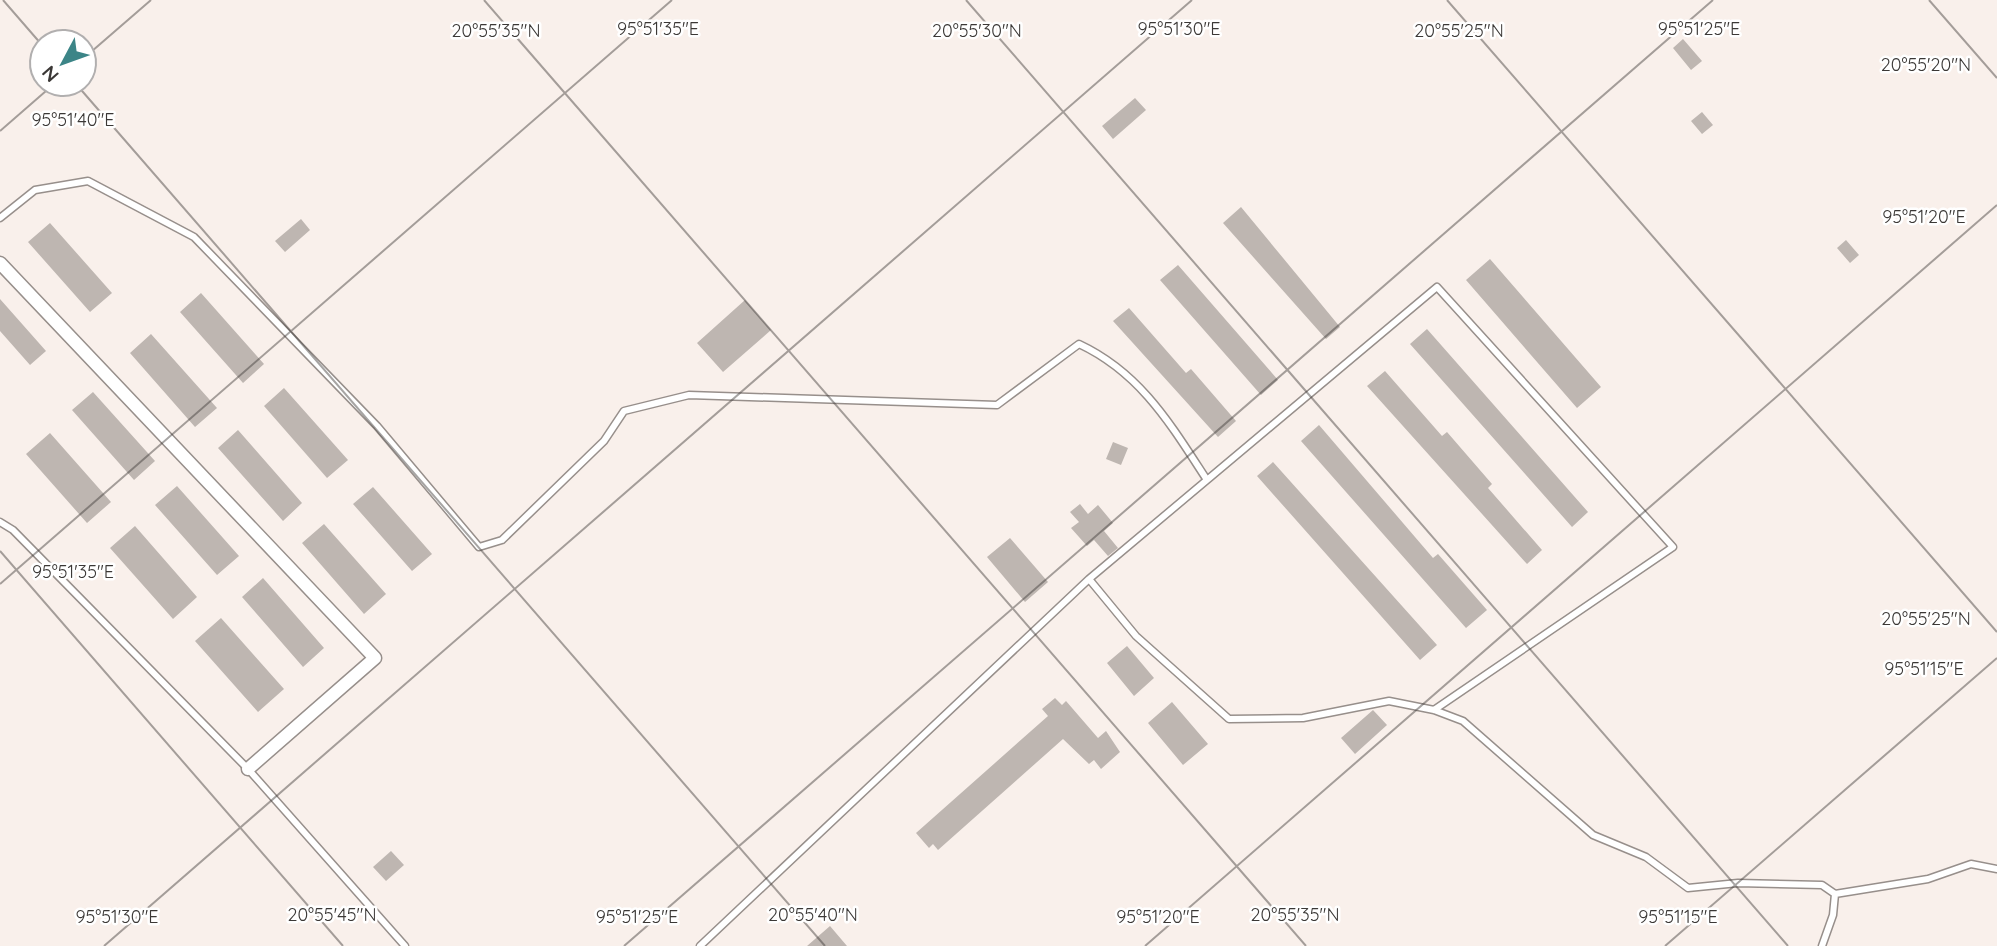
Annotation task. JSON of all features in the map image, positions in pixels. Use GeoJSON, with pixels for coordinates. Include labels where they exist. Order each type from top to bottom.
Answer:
{"type":"FeatureCollection","features":[{"type":"Feature","properties":{"kind":"street"},"geometry":{"type":"LineString","coordinates":[[0,263],[375,658],[248,769]]}},
{"type":"Feature","properties":{"kind":"lane"},"geometry":{"type":"LineString","coordinates":[[0,218],[35,190],[89,181],[194,237],[377,426],[479,547],[502,540],[604,441],[624,411],[689,395],[998,405],[1079,344],[1103,355],[1154,401],[1207,480]]}},
{"type":"Feature","properties":{"kind":"lane"},"geometry":{"type":"LineString","coordinates":[[700,946],[1089,579],[1437,286],[1673,547],[1434,710]]}},
{"type":"Feature","properties":{"kind":"lane"},"geometry":{"type":"LineString","coordinates":[[0,522],[13,530],[248,769],[404,946]]}},
{"type":"Feature","properties":{"kind":"lane"},"geometry":{"type":"LineString","coordinates":[[1089,579],[1136,636],[1229,719],[1303,718],[1389,701],[1434,710],[1463,722],[1593,835],[1647,857],[1688,888],[1738,883],[1822,885],[1835,894],[1928,879],[1971,864],[1997,869]]}},
{"type":"Feature","properties":{"kind":"lane"},"geometry":{"type":"LineString","coordinates":[[1822,946],[1833,915],[1835,894]]}},
{"type":"Feature","properties":{"kind":"building"},"geometry":{"type":"Polygon","coordinates":[[[1683,39],[1702,61],[1691,70],[1673,48],[1683,39]]]}},
{"type":"Feature","properties":{"kind":"building"},"geometry":{"type":"Polygon","coordinates":[[[1135,98],[1146,110],[1113,139],[1102,126],[1135,98]]]}},
{"type":"Feature","properties":{"kind":"building"},"geometry":{"type":"Polygon","coordinates":[[[1702,112],[1713,125],[1702,134],[1691,121],[1702,112]]]}},
{"type":"Feature","properties":{"kind":"building"},"geometry":{"type":"Polygon","coordinates":[[[1241,207],[1340,327],[1326,339],[1223,223],[1241,207]]]}},
{"type":"Feature","properties":{"kind":"building"},"geometry":{"type":"Polygon","coordinates":[[[301,219],[310,230],[285,252],[275,241],[301,219]]]}},
{"type":"Feature","properties":{"kind":"building"},"geometry":{"type":"Polygon","coordinates":[[[50,223],[112,293],[90,312],[28,242],[50,223]]]}},
{"type":"Feature","properties":{"kind":"building"},"geometry":{"type":"Polygon","coordinates":[[[1846,240],[1859,255],[1850,263],[1837,248],[1846,240]]]}},
{"type":"Feature","properties":{"kind":"building"},"geometry":{"type":"Polygon","coordinates":[[[1490,259],[1601,387],[1577,408],[1466,280],[1490,259]]]}},
{"type":"Feature","properties":{"kind":"building"},"geometry":{"type":"Polygon","coordinates":[[[1178,265],[1278,380],[1261,395],[1160,280],[1178,265]]]}},
{"type":"Feature","properties":{"kind":"building"},"geometry":{"type":"Polygon","coordinates":[[[201,293],[264,364],[243,383],[180,312],[201,293]]]}},
{"type":"Feature","properties":{"kind":"building"},"geometry":{"type":"Polygon","coordinates":[[[0,299],[46,351],[30,365],[0,331],[0,299]]]}},
{"type":"Feature","properties":{"kind":"building"},"geometry":{"type":"Polygon","coordinates":[[[745,300],[771,330],[723,372],[697,343],[745,300]]]}},
{"type":"Feature","properties":{"kind":"building"},"geometry":{"type":"Polygon","coordinates":[[[1129,308],[1186,373],[1191,369],[1236,421],[1218,437],[1113,321],[1129,308]]]}},
{"type":"Feature","properties":{"kind":"building"},"geometry":{"type":"Polygon","coordinates":[[[1427,329],[1588,512],[1572,527],[1410,344],[1427,329]]]}},
{"type":"Feature","properties":{"kind":"building"},"geometry":{"type":"Polygon","coordinates":[[[151,334],[217,408],[195,427],[130,353],[151,334]]]}},
{"type":"Feature","properties":{"kind":"building"},"geometry":{"type":"Polygon","coordinates":[[[1385,371],[1442,436],[1447,432],[1492,484],[1488,488],[1542,550],[1527,564],[1367,386],[1385,371]]]}},
{"type":"Feature","properties":{"kind":"building"},"geometry":{"type":"Polygon","coordinates":[[[284,388],[348,460],[327,478],[264,406],[284,388]]]}},
{"type":"Feature","properties":{"kind":"building"},"geometry":{"type":"Polygon","coordinates":[[[93,392],[155,461],[134,480],[72,410],[93,392]]]}},
{"type":"Feature","properties":{"kind":"building"},"geometry":{"type":"Polygon","coordinates":[[[1319,425],[1433,558],[1438,554],[1487,610],[1466,628],[1301,441],[1319,425]]]}},
{"type":"Feature","properties":{"kind":"building"},"geometry":{"type":"Polygon","coordinates":[[[238,430],[302,503],[283,521],[218,448],[238,430]]]}},
{"type":"Feature","properties":{"kind":"building"},"geometry":{"type":"Polygon","coordinates":[[[50,433],[111,502],[87,523],[26,454],[50,433]]]}},
{"type":"Feature","properties":{"kind":"building"},"geometry":{"type":"Polygon","coordinates":[[[1113,442],[1128,448],[1121,465],[1106,459],[1113,442]]]}},
{"type":"Feature","properties":{"kind":"building"},"geometry":{"type":"Polygon","coordinates":[[[1273,462],[1437,645],[1420,660],[1257,476],[1273,462]]]}},
{"type":"Feature","properties":{"kind":"building"},"geometry":{"type":"Polygon","coordinates":[[[177,486],[239,556],[217,575],[155,505],[177,486]]]}},
{"type":"Feature","properties":{"kind":"building"},"geometry":{"type":"Polygon","coordinates":[[[373,487],[432,554],[412,571],[353,504],[373,487]]]}},
{"type":"Feature","properties":{"kind":"building"},"geometry":{"type":"Polygon","coordinates":[[[1080,504],[1088,514],[1098,505],[1113,523],[1104,531],[1118,548],[1108,556],[1094,540],[1087,546],[1071,528],[1079,522],[1070,512],[1080,504]]]}},
{"type":"Feature","properties":{"kind":"building"},"geometry":{"type":"Polygon","coordinates":[[[324,524],[386,594],[364,614],[302,543],[324,524]]]}},
{"type":"Feature","properties":{"kind":"building"},"geometry":{"type":"Polygon","coordinates":[[[135,526],[197,597],[173,619],[110,548],[135,526]]]}},
{"type":"Feature","properties":{"kind":"building"},"geometry":{"type":"Polygon","coordinates":[[[1010,538],[1048,582],[1025,602],[987,557],[1010,538]]]}},
{"type":"Feature","properties":{"kind":"building"},"geometry":{"type":"Polygon","coordinates":[[[263,578],[324,648],[303,667],[242,597],[263,578]]]}},
{"type":"Feature","properties":{"kind":"building"},"geometry":{"type":"Polygon","coordinates":[[[221,618],[284,689],[258,712],[195,641],[221,618]]]}},
{"type":"Feature","properties":{"kind":"building"},"geometry":{"type":"Polygon","coordinates":[[[1127,646],[1154,678],[1134,696],[1107,663],[1127,646]]]}},
{"type":"Feature","properties":{"kind":"building"},"geometry":{"type":"Polygon","coordinates":[[[1055,698],[1062,705],[1066,701],[1098,738],[1106,731],[1120,752],[1101,769],[1094,760],[1089,764],[1063,739],[938,850],[933,844],[929,848],[916,833],[1048,716],[1042,709],[1055,698]]]}},
{"type":"Feature","properties":{"kind":"building"},"geometry":{"type":"Polygon","coordinates":[[[1172,702],[1208,744],[1183,765],[1148,723],[1172,702]]]}},
{"type":"Feature","properties":{"kind":"building"},"geometry":{"type":"Polygon","coordinates":[[[1373,710],[1387,725],[1355,754],[1341,738],[1373,710]]]}},
{"type":"Feature","properties":{"kind":"building"},"geometry":{"type":"Polygon","coordinates":[[[391,851],[404,865],[386,881],[373,867],[391,851]]]}},
{"type":"Feature","properties":{"kind":"building"},"geometry":{"type":"Polygon","coordinates":[[[830,926],[847,946],[807,946],[830,926]]]}}]}
